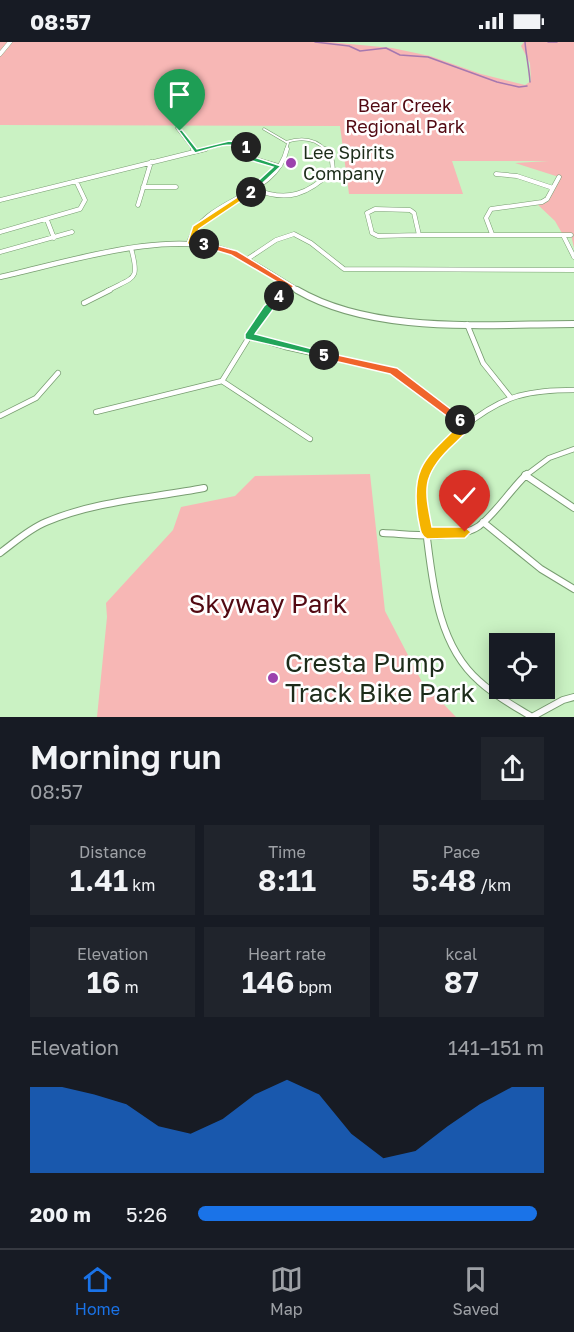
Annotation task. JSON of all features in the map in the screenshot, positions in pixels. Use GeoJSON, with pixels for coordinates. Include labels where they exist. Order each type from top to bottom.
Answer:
{"type":"FeatureCollection","features":[{"type":"Feature","properties":{"kind":"main road"},"geometry":{"type":"LineString","coordinates":[[0,54],[10,42]]}},
{"type":"Feature","properties":{"kind":"street"},"geometry":{"type":"LineString","coordinates":[[177,128],[195,151]]}},
{"type":"Feature","properties":{"kind":"street"},"geometry":{"type":"LineString","coordinates":[[189,242],[198,225],[255,189],[278,166],[288,147],[286,142],[264,129]]}},
{"type":"Feature","properties":{"kind":"street"},"geometry":{"type":"LineString","coordinates":[[255,189],[277,197],[289,197],[316,184],[333,170],[333,160],[315,140],[298,137],[286,142]]}},
{"type":"Feature","properties":{"kind":"street"},"geometry":{"type":"LineString","coordinates":[[0,200],[195,151],[238,143],[244,145],[251,158],[278,166]]}},
{"type":"Feature","properties":{"kind":"street"},"geometry":{"type":"LineString","coordinates":[[138,205],[151,162]]}},
{"type":"Feature","properties":{"kind":"street"},"geometry":{"type":"LineString","coordinates":[[496,174],[518,176],[553,188]]}},
{"type":"Feature","properties":{"kind":"street"},"geometry":{"type":"LineString","coordinates":[[492,234],[486,218],[491,209],[503,205],[542,203],[559,177]]}},
{"type":"Feature","properties":{"kind":"street"},"geometry":{"type":"LineString","coordinates":[[0,232],[80,209],[85,203],[85,196],[76,181]]}},
{"type":"Feature","properties":{"kind":"street"},"geometry":{"type":"LineString","coordinates":[[143,187],[176,187]]}},
{"type":"Feature","properties":{"kind":"street"},"geometry":{"type":"LineString","coordinates":[[419,235],[414,213],[411,210],[375,209],[368,211],[370,231],[375,235],[419,235],[492,234],[571,235]]}},
{"type":"Feature","properties":{"kind":"street"},"geometry":{"type":"LineString","coordinates":[[47,220],[54,238]]}},
{"type":"Feature","properties":{"kind":"street"},"geometry":{"type":"LineString","coordinates":[[0,252],[72,232]]}},
{"type":"Feature","properties":{"kind":"street"},"geometry":{"type":"LineString","coordinates":[[246,260],[279,237],[291,233],[303,237],[344,269],[574,270]]}},
{"type":"Feature","properties":{"kind":"street"},"geometry":{"type":"LineString","coordinates":[[563,235],[574,257]]}},
{"type":"Feature","properties":{"kind":"street"},"geometry":{"type":"LineString","coordinates":[[0,277],[162,242],[189,242],[225,250],[325,305],[345,311],[415,323],[574,324]]}},
{"type":"Feature","properties":{"kind":"street"},"geometry":{"type":"LineString","coordinates":[[84,303],[134,277],[137,270],[131,248]]}},
{"type":"Feature","properties":{"kind":"street"},"geometry":{"type":"LineString","coordinates":[[96,412],[222,381],[267,308],[290,286]]}},
{"type":"Feature","properties":{"kind":"street"},"geometry":{"type":"LineString","coordinates":[[467,324],[483,363],[511,398]]}},
{"type":"Feature","properties":{"kind":"street"},"geometry":{"type":"LineString","coordinates":[[249,336],[285,347],[393,371],[466,425]]}},
{"type":"Feature","properties":{"kind":"street"},"geometry":{"type":"LineString","coordinates":[[0,417],[36,398],[58,373]]}},
{"type":"Feature","properties":{"kind":"street"},"geometry":{"type":"LineString","coordinates":[[222,381],[310,439]]}},
{"type":"Feature","properties":{"kind":"street"},"geometry":{"type":"LineString","coordinates":[[574,390],[546,391],[511,398],[485,411],[466,425],[432,459],[424,472],[421,497],[439,613],[452,649],[471,674],[482,685],[532,717],[546,712],[558,701],[574,697]]}},
{"type":"Feature","properties":{"kind":"street"},"geometry":{"type":"LineString","coordinates":[[383,533],[465,532],[483,522],[525,475],[548,457],[574,449]]}},
{"type":"Feature","properties":{"kind":"street"},"geometry":{"type":"LineString","coordinates":[[525,475],[574,508]]}},
{"type":"Feature","properties":{"kind":"street"},"geometry":{"type":"LineString","coordinates":[[0,553],[44,523],[59,518],[99,507],[204,488]]}},
{"type":"Feature","properties":{"kind":"street"},"geometry":{"type":"LineString","coordinates":[[483,522],[541,568],[574,588]]}},
{"type":"Feature","properties":{"kind":"green space","name":"Bear Creek Regional Park"},"geometry":{"type":"Polygon","coordinates":[[[0,42],[329,42],[392,48],[430,56],[481,74],[525,85],[531,81],[530,63],[521,46],[524,42],[574,42],[574,248],[571,235],[563,235],[555,221],[537,204],[545,201],[559,177],[515,163],[549,161],[452,161],[463,194],[349,194],[340,126],[0,125],[0,42]]]}},
{"type":"Feature","properties":{"kind":"green space","name":"Skyway Park"},"geometry":{"type":"Polygon","coordinates":[[[370,474],[385,611],[422,682],[456,717],[97,717],[107,617],[106,603],[173,530],[181,507],[235,496],[255,476],[370,474]]]}},
{"type":"Feature","properties":{"kind":"waterway"},"geometry":{"type":"LineString","coordinates":[[315,42],[349,46],[360,51],[386,48],[400,55],[428,57],[497,82],[519,87],[527,86]]}},
{"type":"Feature","properties":{"kind":"waterway"},"geometry":{"type":"LineString","coordinates":[[525,42],[530,82]]}},
{"type":"Feature","properties":{"kind":"waterway"},"geometry":{"type":"LineString","coordinates":[[548,42],[557,42]]}},
{"type":"Feature","properties":{"kind":"place","name":"Lee Spirits Company"},"geometry":{"type":"Point","coordinates":[291,163]}},
{"type":"Feature","properties":{"kind":"place","name":"Cresta Pump Track Bike Park"},"geometry":{"type":"Point","coordinates":[273,678]}},
{"type":"Feature","properties":{"kind":"route"},"geometry":{"type":"LineString","coordinates":[[180,131],[195,151],[227,143],[238,143],[246,147],[249,157],[278,166],[255,189],[198,225],[189,242],[234,253],[290,286],[267,308],[249,336],[285,347],[386,368],[401,375],[466,425],[427,465],[420,488],[427,533],[465,532]]}}]}
